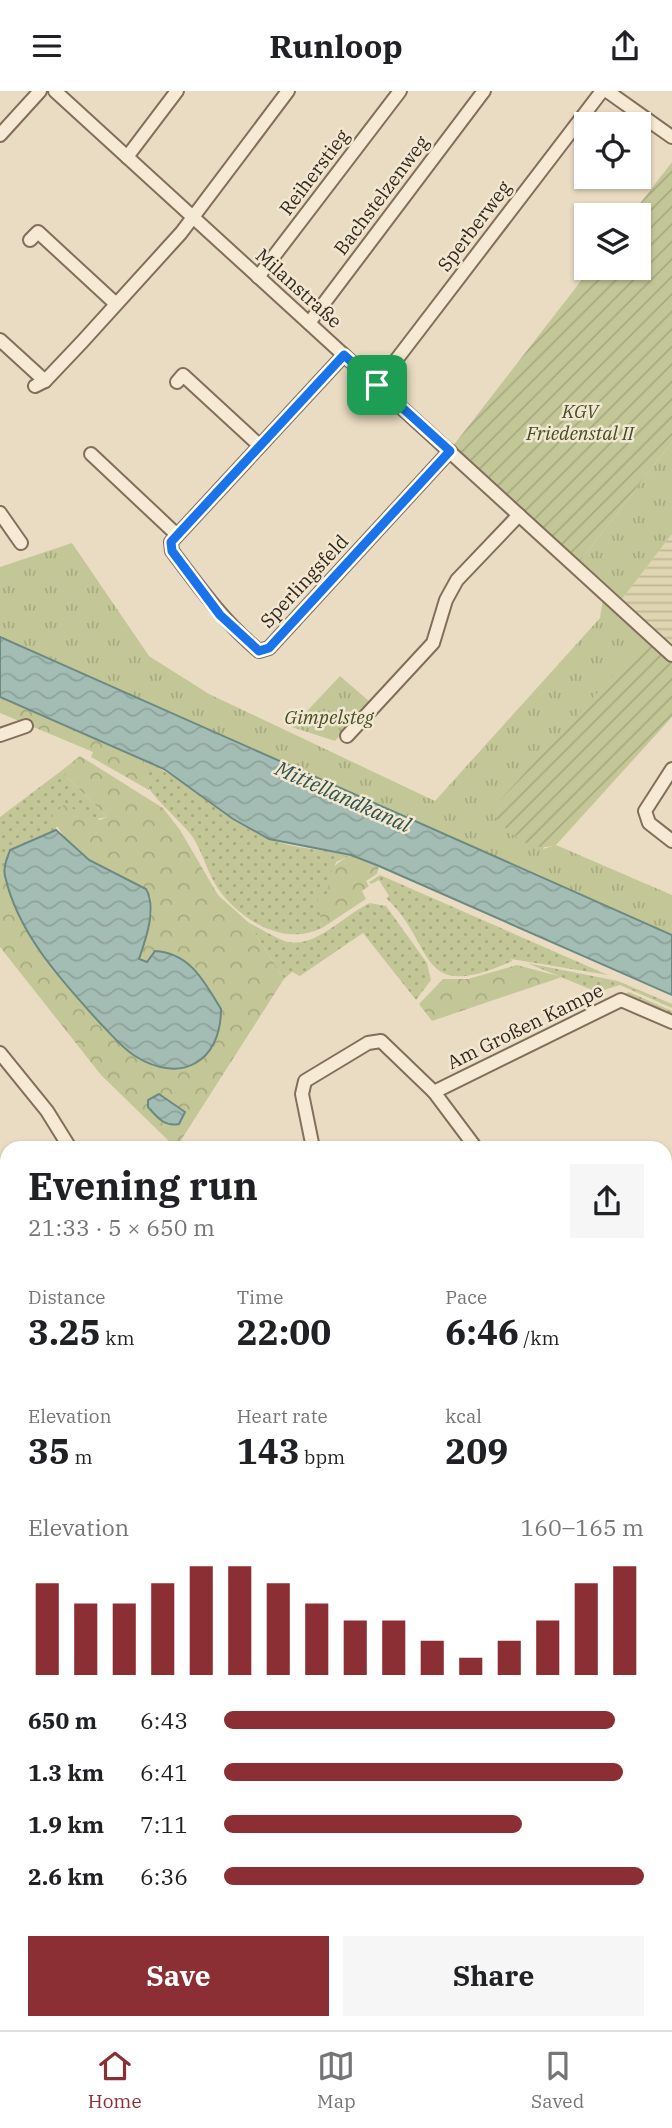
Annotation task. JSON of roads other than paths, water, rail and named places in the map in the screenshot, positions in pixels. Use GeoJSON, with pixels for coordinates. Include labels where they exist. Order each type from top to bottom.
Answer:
{"type":"FeatureCollection","features":[{"type":"Feature","properties":{"kind":"street"},"geometry":{"type":"LineString","coordinates":[[0,135],[40,91]]}},
{"type":"Feature","properties":{"kind":"street","name":"Milanstraße"},"geometry":{"type":"LineString","coordinates":[[55,91],[672,655]]}},
{"type":"Feature","properties":{"kind":"street"},"geometry":{"type":"LineString","coordinates":[[127,157],[177,91]]}},
{"type":"Feature","properties":{"kind":"street"},"geometry":{"type":"LineString","coordinates":[[0,340],[40,384],[181,233],[288,91]]}},
{"type":"Feature","properties":{"kind":"street","name":"Reiherstieg"},"geometry":{"type":"LineString","coordinates":[[258,277],[400,91]]}},
{"type":"Feature","properties":{"kind":"street","name":"Bachstelzenweg"},"geometry":{"type":"LineString","coordinates":[[309,323],[484,91]]}},
{"type":"Feature","properties":{"kind":"street"},"geometry":{"type":"LineString","coordinates":[[605,91],[672,137]]}},
{"type":"Feature","properties":{"kind":"street","name":"Sperberweg"},"geometry":{"type":"LineString","coordinates":[[377,385],[605,91]]}},
{"type":"Feature","properties":{"kind":"street"},"geometry":{"type":"LineString","coordinates":[[30,240],[38,232],[117,304]]}},
{"type":"Feature","properties":{"kind":"street"},"geometry":{"type":"LineString","coordinates":[[91,454],[176,534],[344,355]]}},
{"type":"Feature","properties":{"kind":"street"},"geometry":{"type":"LineString","coordinates":[[177,382],[183,375],[259,445]]}},
{"type":"Feature","properties":{"kind":"street","name":"Sperlingsfeld"},"geometry":{"type":"LineString","coordinates":[[176,534],[171,542],[172,551],[220,615],[259,651],[269,648],[450,451]]}},
{"type":"Feature","properties":{"kind":"street"},"geometry":{"type":"LineString","coordinates":[[0,513],[21,543]]}},
{"type":"Feature","properties":{"kind":"street"},"geometry":{"type":"LineString","coordinates":[[347,736],[433,643],[446,600],[457,580],[519,515]]}},
{"type":"Feature","properties":{"kind":"street"},"geometry":{"type":"LineString","coordinates":[[0,735],[26,726]]}},
{"type":"Feature","properties":{"kind":"street"},"geometry":{"type":"LineString","coordinates":[[672,769],[647,804],[645,817],[658,832],[672,841]]}},
{"type":"Feature","properties":{"kind":"street","name":"Am Großen Kampe"},"geometry":{"type":"LineString","coordinates":[[434,1092],[621,1000],[672,1021]]}},
{"type":"Feature","properties":{"kind":"street"},"geometry":{"type":"LineString","coordinates":[[312,1141],[302,1094],[305,1080],[368,1043],[386,1043],[434,1092],[471,1141]]}},
{"type":"Feature","properties":{"kind":"street"},"geometry":{"type":"LineString","coordinates":[[0,1053],[47,1111],[66,1141]]}},
{"type":"Feature","properties":{"kind":"water","name":"Mittellandkanal"},"geometry":{"type":"Polygon","coordinates":[[[0,637],[672,935],[672,995],[351,855],[269,839],[233,819],[164,769],[0,697],[0,637]]]}},
{"type":"Feature","properties":{"kind":"water"},"geometry":{"type":"Polygon","coordinates":[[[56,830],[89,860],[146,889],[151,905],[147,933],[139,959],[147,962],[155,951],[178,957],[195,970],[221,1009],[214,1043],[206,1055],[195,1063],[182,1068],[168,1068],[152,1064],[130,1053],[71,990],[31,937],[11,897],[5,876],[6,863],[10,850],[56,830]]]}},
{"type":"Feature","properties":{"kind":"water"},"geometry":{"type":"Polygon","coordinates":[[[159,1094],[185,1112],[179,1124],[165,1123],[148,1107],[148,1100],[159,1094]]]}},
{"type":"Feature","properties":{"kind":"park label","name":"KGV Friedenstal II"},"geometry":{"type":"Point","coordinates":[580,422]}},
{"type":"Feature","properties":{"kind":"park label","name":"Gimpelsteg"},"geometry":{"type":"Point","coordinates":[329,717]}}]}
